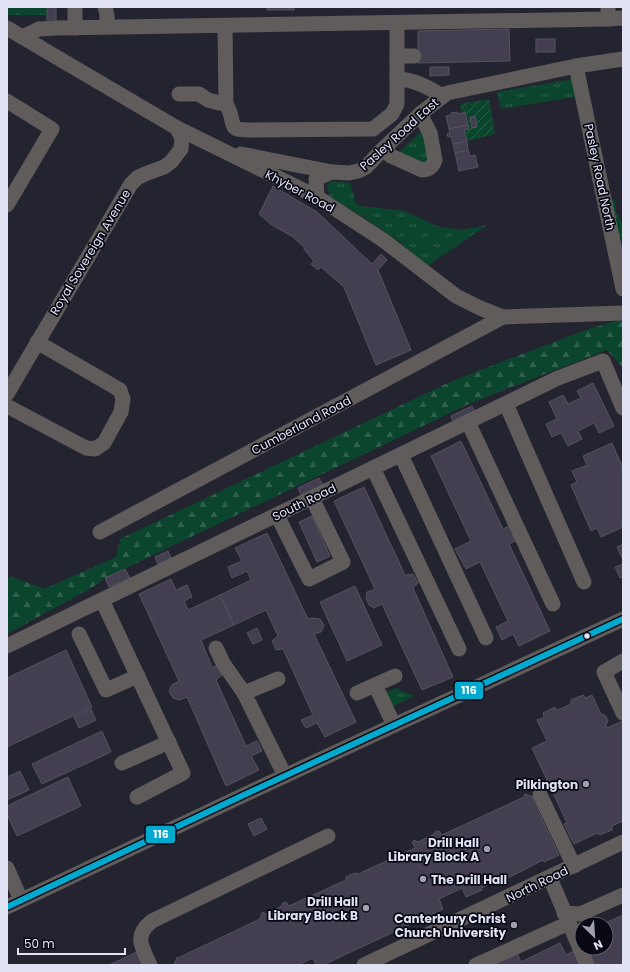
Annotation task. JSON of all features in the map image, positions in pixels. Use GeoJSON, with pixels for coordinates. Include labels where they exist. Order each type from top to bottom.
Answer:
{"type":"FeatureCollection","features":[{"type":"Feature","properties":{"kind":"street"},"geometry":{"type":"LineString","coordinates":[[75,7],[75,28]]}},
{"type":"Feature","properties":{"kind":"street"},"geometry":{"type":"LineString","coordinates":[[105,7],[108,27]]}},
{"type":"Feature","properties":{"kind":"street"},"geometry":{"type":"LineString","coordinates":[[22,37],[39,29],[397,23],[608,13],[623,18]]}},
{"type":"Feature","properties":{"kind":"street"},"geometry":{"type":"LineString","coordinates":[[225,26],[226,103],[232,126],[238,129],[373,129],[392,114],[396,108],[397,23]]}},
{"type":"Feature","properties":{"kind":"street","name":"Khyber Road"},"geometry":{"type":"LineString","coordinates":[[7,28],[177,128],[317,197],[383,240],[456,296],[480,308],[503,317],[623,313]]}},
{"type":"Feature","properties":{"kind":"street"},"geometry":{"type":"LineString","coordinates":[[397,56],[414,56]]}},
{"type":"Feature","properties":{"kind":"street","name":"Pasley Road East"},"geometry":{"type":"LineString","coordinates":[[220,150],[332,172],[349,173],[358,171],[366,166],[420,114],[442,96],[451,92],[576,66],[623,59]]}},
{"type":"Feature","properties":{"kind":"street","name":"Pasley Road North"},"geometry":{"type":"LineString","coordinates":[[576,66],[623,289]]}},
{"type":"Feature","properties":{"kind":"street"},"geometry":{"type":"LineString","coordinates":[[397,79],[404,79],[433,90],[442,96]]}},
{"type":"Feature","properties":{"kind":"street"},"geometry":{"type":"LineString","coordinates":[[179,94],[199,94],[208,100],[226,103]]}},
{"type":"Feature","properties":{"kind":"street"},"geometry":{"type":"LineString","coordinates":[[7,100],[52,129],[7,205]]}},
{"type":"Feature","properties":{"kind":"street"},"geometry":{"type":"LineString","coordinates":[[382,149],[391,156],[422,170],[426,170],[430,167],[435,160],[430,133],[420,114]]}},
{"type":"Feature","properties":{"kind":"street","name":"Royal Sovereign Avenue"},"geometry":{"type":"LineString","coordinates":[[7,394],[131,184],[144,174],[164,167],[172,162],[181,149],[182,139],[177,128]]}},
{"type":"Feature","properties":{"kind":"street"},"geometry":{"type":"LineString","coordinates":[[317,197],[316,179],[332,172]]}},
{"type":"Feature","properties":{"kind":"street","name":"Cumberland Road"},"geometry":{"type":"LineString","coordinates":[[100,532],[503,317]]}},
{"type":"Feature","properties":{"kind":"street"},"geometry":{"type":"LineString","coordinates":[[7,406],[86,448],[95,449],[104,443],[121,412],[123,399],[120,390],[37,342]]}},
{"type":"Feature","properties":{"kind":"street","name":"South Road"},"geometry":{"type":"LineString","coordinates":[[7,646],[558,378],[603,361],[623,408]]}},
{"type":"Feature","properties":{"kind":"street"},"geometry":{"type":"LineString","coordinates":[[506,404],[584,582]]}},
{"type":"Feature","properties":{"kind":"street"},"geometry":{"type":"LineString","coordinates":[[468,422],[553,604]]}},
{"type":"Feature","properties":{"kind":"street"},"geometry":{"type":"LineString","coordinates":[[401,455],[486,638]]}},
{"type":"Feature","properties":{"kind":"street"},"geometry":{"type":"LineString","coordinates":[[373,468],[459,649]]}},
{"type":"Feature","properties":{"kind":"street"},"geometry":{"type":"LineString","coordinates":[[277,515],[309,579],[343,562],[312,498]]}},
{"type":"Feature","properties":{"kind":"street"},"geometry":{"type":"LineString","coordinates":[[102,600],[183,773],[137,797]]}},
{"type":"Feature","properties":{"kind":"street"},"geometry":{"type":"LineString","coordinates":[[7,907],[623,619]]}},
{"type":"Feature","properties":{"kind":"street"},"geometry":{"type":"LineString","coordinates":[[79,634],[106,690],[138,676]]}},
{"type":"Feature","properties":{"kind":"street"},"geometry":{"type":"LineString","coordinates":[[216,648],[223,663],[244,693],[285,776]]}},
{"type":"Feature","properties":{"kind":"street"},"geometry":{"type":"LineString","coordinates":[[623,661],[604,672],[623,713]]}},
{"type":"Feature","properties":{"kind":"street"},"geometry":{"type":"LineString","coordinates":[[357,693],[395,676]]}},
{"type":"Feature","properties":{"kind":"street"},"geometry":{"type":"LineString","coordinates":[[244,693],[278,679]]}},
{"type":"Feature","properties":{"kind":"street"},"geometry":{"type":"LineString","coordinates":[[375,685],[394,725]]}},
{"type":"Feature","properties":{"kind":"street"},"geometry":{"type":"LineString","coordinates":[[122,763],[169,742]]}},
{"type":"Feature","properties":{"kind":"street"},"geometry":{"type":"LineString","coordinates":[[540,795],[574,866]]}},
{"type":"Feature","properties":{"kind":"street"},"geometry":{"type":"LineString","coordinates":[[150,965],[141,944],[140,937],[145,927],[152,921],[328,836]]}},
{"type":"Feature","properties":{"kind":"street","name":"North Road"},"geometry":{"type":"LineString","coordinates":[[364,965],[391,959],[623,842]]}},
{"type":"Feature","properties":{"kind":"street"},"geometry":{"type":"LineString","coordinates":[[7,868],[21,900]]}},
{"type":"Feature","properties":{"kind":"street"},"geometry":{"type":"LineString","coordinates":[[550,878],[587,965]]}},
{"type":"Feature","properties":{"kind":"street"},"geometry":{"type":"LineString","coordinates":[[476,965],[567,918],[580,914],[623,895]]}},
{"type":"Feature","properties":{"kind":"green space"},"geometry":{"type":"Polygon","coordinates":[[[7,7],[47,7],[47,15],[7,15],[7,7]]]}},
{"type":"Feature","properties":{"kind":"green space"},"geometry":{"type":"Polygon","coordinates":[[[573,79],[580,96],[501,109],[497,92],[573,79]]]}},
{"type":"Feature","properties":{"kind":"green space"},"geometry":{"type":"Polygon","coordinates":[[[489,99],[495,134],[467,141],[464,130],[469,129],[465,112],[462,113],[460,104],[489,99]]]}},
{"type":"Feature","properties":{"kind":"green space"},"geometry":{"type":"Polygon","coordinates":[[[421,131],[423,132],[429,159],[425,164],[399,152],[421,131]]]}},
{"type":"Feature","properties":{"kind":"green space"},"geometry":{"type":"Polygon","coordinates":[[[332,181],[350,183],[356,204],[360,206],[405,211],[436,226],[461,230],[487,225],[429,265],[414,256],[400,242],[362,216],[328,196],[330,193],[327,185],[332,181]]]}},
{"type":"Feature","properties":{"kind":"green space"},"geometry":{"type":"Polygon","coordinates":[[[608,200],[615,200],[616,213],[623,225],[623,251],[620,252],[608,200]]]}},
{"type":"Feature","properties":{"kind":"green space"},"geometry":{"type":"Polygon","coordinates":[[[623,319],[623,368],[607,350],[471,403],[105,578],[93,587],[7,634],[7,578],[11,576],[44,589],[116,557],[120,539],[452,381],[588,329],[623,319]]]}},
{"type":"Feature","properties":{"kind":"green space"},"geometry":{"type":"Polygon","coordinates":[[[396,688],[414,696],[390,708],[383,693],[396,688]]]}},
{"type":"Feature","properties":{"kind":"building"},"geometry":{"type":"Polygon","coordinates":[[[47,7],[56,7],[56,20],[47,20],[47,7]]]}},
{"type":"Feature","properties":{"kind":"building"},"geometry":{"type":"Polygon","coordinates":[[[267,7],[294,7],[294,10],[267,10],[267,7]]]}},
{"type":"Feature","properties":{"kind":"building"},"geometry":{"type":"Polygon","coordinates":[[[509,29],[510,61],[418,63],[418,31],[509,29]]]}},
{"type":"Feature","properties":{"kind":"building"},"geometry":{"type":"Polygon","coordinates":[[[536,39],[555,39],[555,52],[536,52],[536,39]]]}},
{"type":"Feature","properties":{"kind":"building"},"geometry":{"type":"Polygon","coordinates":[[[430,67],[449,67],[449,75],[430,76],[430,67]]]}},
{"type":"Feature","properties":{"kind":"building"},"geometry":{"type":"Polygon","coordinates":[[[457,112],[458,114],[465,112],[468,125],[449,129],[446,116],[457,112]]]}},
{"type":"Feature","properties":{"kind":"building"},"geometry":{"type":"Polygon","coordinates":[[[475,116],[477,127],[472,128],[470,117],[475,116]]]}},
{"type":"Feature","properties":{"kind":"building"},"geometry":{"type":"Polygon","coordinates":[[[468,125],[469,129],[464,130],[467,141],[453,144],[451,136],[448,137],[447,134],[450,133],[449,129],[468,125]]]}},
{"type":"Feature","properties":{"kind":"building"},"geometry":{"type":"Polygon","coordinates":[[[467,141],[468,150],[455,153],[453,144],[467,141]]]}},
{"type":"Feature","properties":{"kind":"building"},"geometry":{"type":"Polygon","coordinates":[[[468,150],[470,156],[475,155],[478,167],[459,171],[455,153],[468,150]]]}},
{"type":"Feature","properties":{"kind":"building"},"geometry":{"type":"Polygon","coordinates":[[[273,186],[317,212],[372,264],[381,254],[387,260],[378,270],[411,350],[376,365],[344,287],[321,267],[318,270],[311,264],[314,261],[304,247],[293,237],[272,225],[259,214],[273,186]]]}},
{"type":"Feature","properties":{"kind":"building"},"geometry":{"type":"Polygon","coordinates":[[[593,383],[614,426],[599,433],[594,423],[578,431],[582,439],[568,446],[561,433],[552,437],[546,424],[557,419],[549,402],[563,395],[568,404],[581,398],[577,391],[593,383]]]}},
{"type":"Feature","properties":{"kind":"building"},"geometry":{"type":"Polygon","coordinates":[[[472,406],[477,415],[455,425],[451,416],[472,406]]]}},
{"type":"Feature","properties":{"kind":"building"},"geometry":{"type":"Polygon","coordinates":[[[461,441],[503,529],[510,526],[517,540],[509,544],[550,631],[519,646],[513,634],[502,640],[496,627],[508,621],[480,562],[466,569],[455,549],[471,541],[431,456],[461,441]]]}},
{"type":"Feature","properties":{"kind":"building"},"geometry":{"type":"Polygon","coordinates":[[[612,443],[623,468],[623,527],[601,537],[597,528],[591,531],[571,485],[577,482],[572,471],[587,465],[583,456],[612,443]]]}},
{"type":"Feature","properties":{"kind":"building"},"geometry":{"type":"Polygon","coordinates":[[[319,478],[324,487],[302,497],[298,488],[319,478]]]}},
{"type":"Feature","properties":{"kind":"building"},"geometry":{"type":"Polygon","coordinates":[[[364,487],[405,575],[413,574],[418,583],[413,588],[453,677],[422,690],[382,604],[374,608],[369,605],[366,598],[367,592],[375,589],[334,501],[364,487]]]}},
{"type":"Feature","properties":{"kind":"building"},"geometry":{"type":"Polygon","coordinates":[[[312,516],[330,556],[317,562],[299,522],[312,516]]]}},
{"type":"Feature","properties":{"kind":"building"},"geometry":{"type":"Polygon","coordinates":[[[267,533],[308,619],[320,619],[324,625],[321,632],[314,634],[356,722],[325,737],[317,723],[306,728],[301,720],[313,715],[283,649],[276,650],[272,641],[278,636],[266,610],[234,625],[220,595],[251,580],[247,571],[232,578],[228,567],[242,561],[235,548],[267,533]]]}},
{"type":"Feature","properties":{"kind":"building"},"geometry":{"type":"Polygon","coordinates":[[[623,544],[623,560],[617,547],[623,544]]]}},
{"type":"Feature","properties":{"kind":"building"},"geometry":{"type":"Polygon","coordinates":[[[168,551],[171,558],[158,564],[155,557],[168,551]]]}},
{"type":"Feature","properties":{"kind":"building"},"geometry":{"type":"Polygon","coordinates":[[[623,564],[623,577],[620,578],[615,567],[623,564]]]}},
{"type":"Feature","properties":{"kind":"building"},"geometry":{"type":"Polygon","coordinates":[[[125,569],[130,578],[109,587],[105,578],[125,569]]]}},
{"type":"Feature","properties":{"kind":"building"},"geometry":{"type":"Polygon","coordinates":[[[171,579],[176,590],[187,585],[192,597],[184,601],[188,610],[220,595],[234,625],[201,640],[212,667],[217,666],[222,675],[216,680],[246,746],[257,741],[262,751],[251,756],[259,770],[226,786],[187,697],[179,700],[173,698],[169,691],[172,685],[179,681],[139,594],[171,579]]]}},
{"type":"Feature","properties":{"kind":"building"},"geometry":{"type":"Polygon","coordinates":[[[355,586],[382,645],[347,661],[320,602],[355,586]]]}},
{"type":"Feature","properties":{"kind":"building"},"geometry":{"type":"Polygon","coordinates":[[[257,628],[262,640],[253,644],[247,633],[257,628]]]}},
{"type":"Feature","properties":{"kind":"building"},"geometry":{"type":"Polygon","coordinates":[[[66,650],[92,707],[7,747],[7,678],[66,650]]]}},
{"type":"Feature","properties":{"kind":"building","name":"Pilkington"},"geometry":{"type":"Polygon","coordinates":[[[583,695],[586,698],[592,695],[601,714],[605,715],[608,721],[606,725],[607,728],[622,721],[623,722],[623,821],[612,826],[612,830],[600,835],[597,833],[574,844],[564,824],[567,823],[532,748],[547,741],[537,720],[543,718],[543,713],[555,707],[558,710],[571,704],[571,700],[583,695]]]}},
{"type":"Feature","properties":{"kind":"building"},"geometry":{"type":"Polygon","coordinates":[[[91,709],[96,720],[79,728],[74,717],[91,709]]]}},
{"type":"Feature","properties":{"kind":"building"},"geometry":{"type":"Polygon","coordinates":[[[102,731],[111,752],[42,784],[32,764],[102,731]]]}},
{"type":"Feature","properties":{"kind":"building"},"geometry":{"type":"Polygon","coordinates":[[[20,771],[29,790],[7,800],[7,777],[20,771]]]}},
{"type":"Feature","properties":{"kind":"building"},"geometry":{"type":"Polygon","coordinates":[[[68,777],[81,806],[17,836],[7,814],[7,806],[68,777]]]}},
{"type":"Feature","properties":{"kind":"building","name":"The Drill Hall"},"geometry":{"type":"Polygon","coordinates":[[[525,794],[534,797],[533,800],[559,855],[544,862],[543,860],[502,881],[501,879],[481,888],[482,890],[466,897],[462,888],[439,899],[443,909],[323,965],[316,965],[313,958],[298,965],[174,965],[177,957],[178,958],[260,919],[263,912],[266,914],[282,906],[283,903],[286,902],[289,906],[346,880],[346,877],[355,873],[358,874],[415,848],[412,842],[414,840],[418,842],[437,831],[439,831],[442,835],[524,797],[525,794]]]}},
{"type":"Feature","properties":{"kind":"building"},"geometry":{"type":"Polygon","coordinates":[[[261,818],[267,829],[254,836],[248,824],[261,818]]]}},
{"type":"Feature","properties":{"kind":"building"},"geometry":{"type":"Polygon","coordinates":[[[623,915],[623,965],[601,965],[600,963],[589,965],[585,956],[614,956],[614,919],[623,915]]]}},
{"type":"Feature","properties":{"kind":"building"},"geometry":{"type":"Polygon","coordinates":[[[560,943],[566,955],[574,951],[574,956],[576,956],[581,965],[490,965],[517,953],[521,962],[560,943]]]}},
{"type":"Feature","properties":{"kind":"building"},"geometry":{"type":"Polygon","coordinates":[[[137,952],[144,965],[109,965],[137,952]]]}},
{"type":"Feature","properties":{"kind":"transit line","name":"116"},"geometry":{"type":"LineString","coordinates":[[7,907],[623,619]]}},
{"type":"Feature","properties":{"kind":"place","name":"Pilkington"},"geometry":{"type":"Point","coordinates":[586,784]}},
{"type":"Feature","properties":{"kind":"place","name":"Drill Hall Library Block A"},"geometry":{"type":"Point","coordinates":[487,849]}},
{"type":"Feature","properties":{"kind":"place","name":"The Drill Hall"},"geometry":{"type":"Point","coordinates":[423,879]}},
{"type":"Feature","properties":{"kind":"place","name":"Drill Hall Library Block B"},"geometry":{"type":"Point","coordinates":[366,908]}},
{"type":"Feature","properties":{"kind":"place","name":"Canterbury Christ Church University"},"geometry":{"type":"Point","coordinates":[514,925]}}]}
